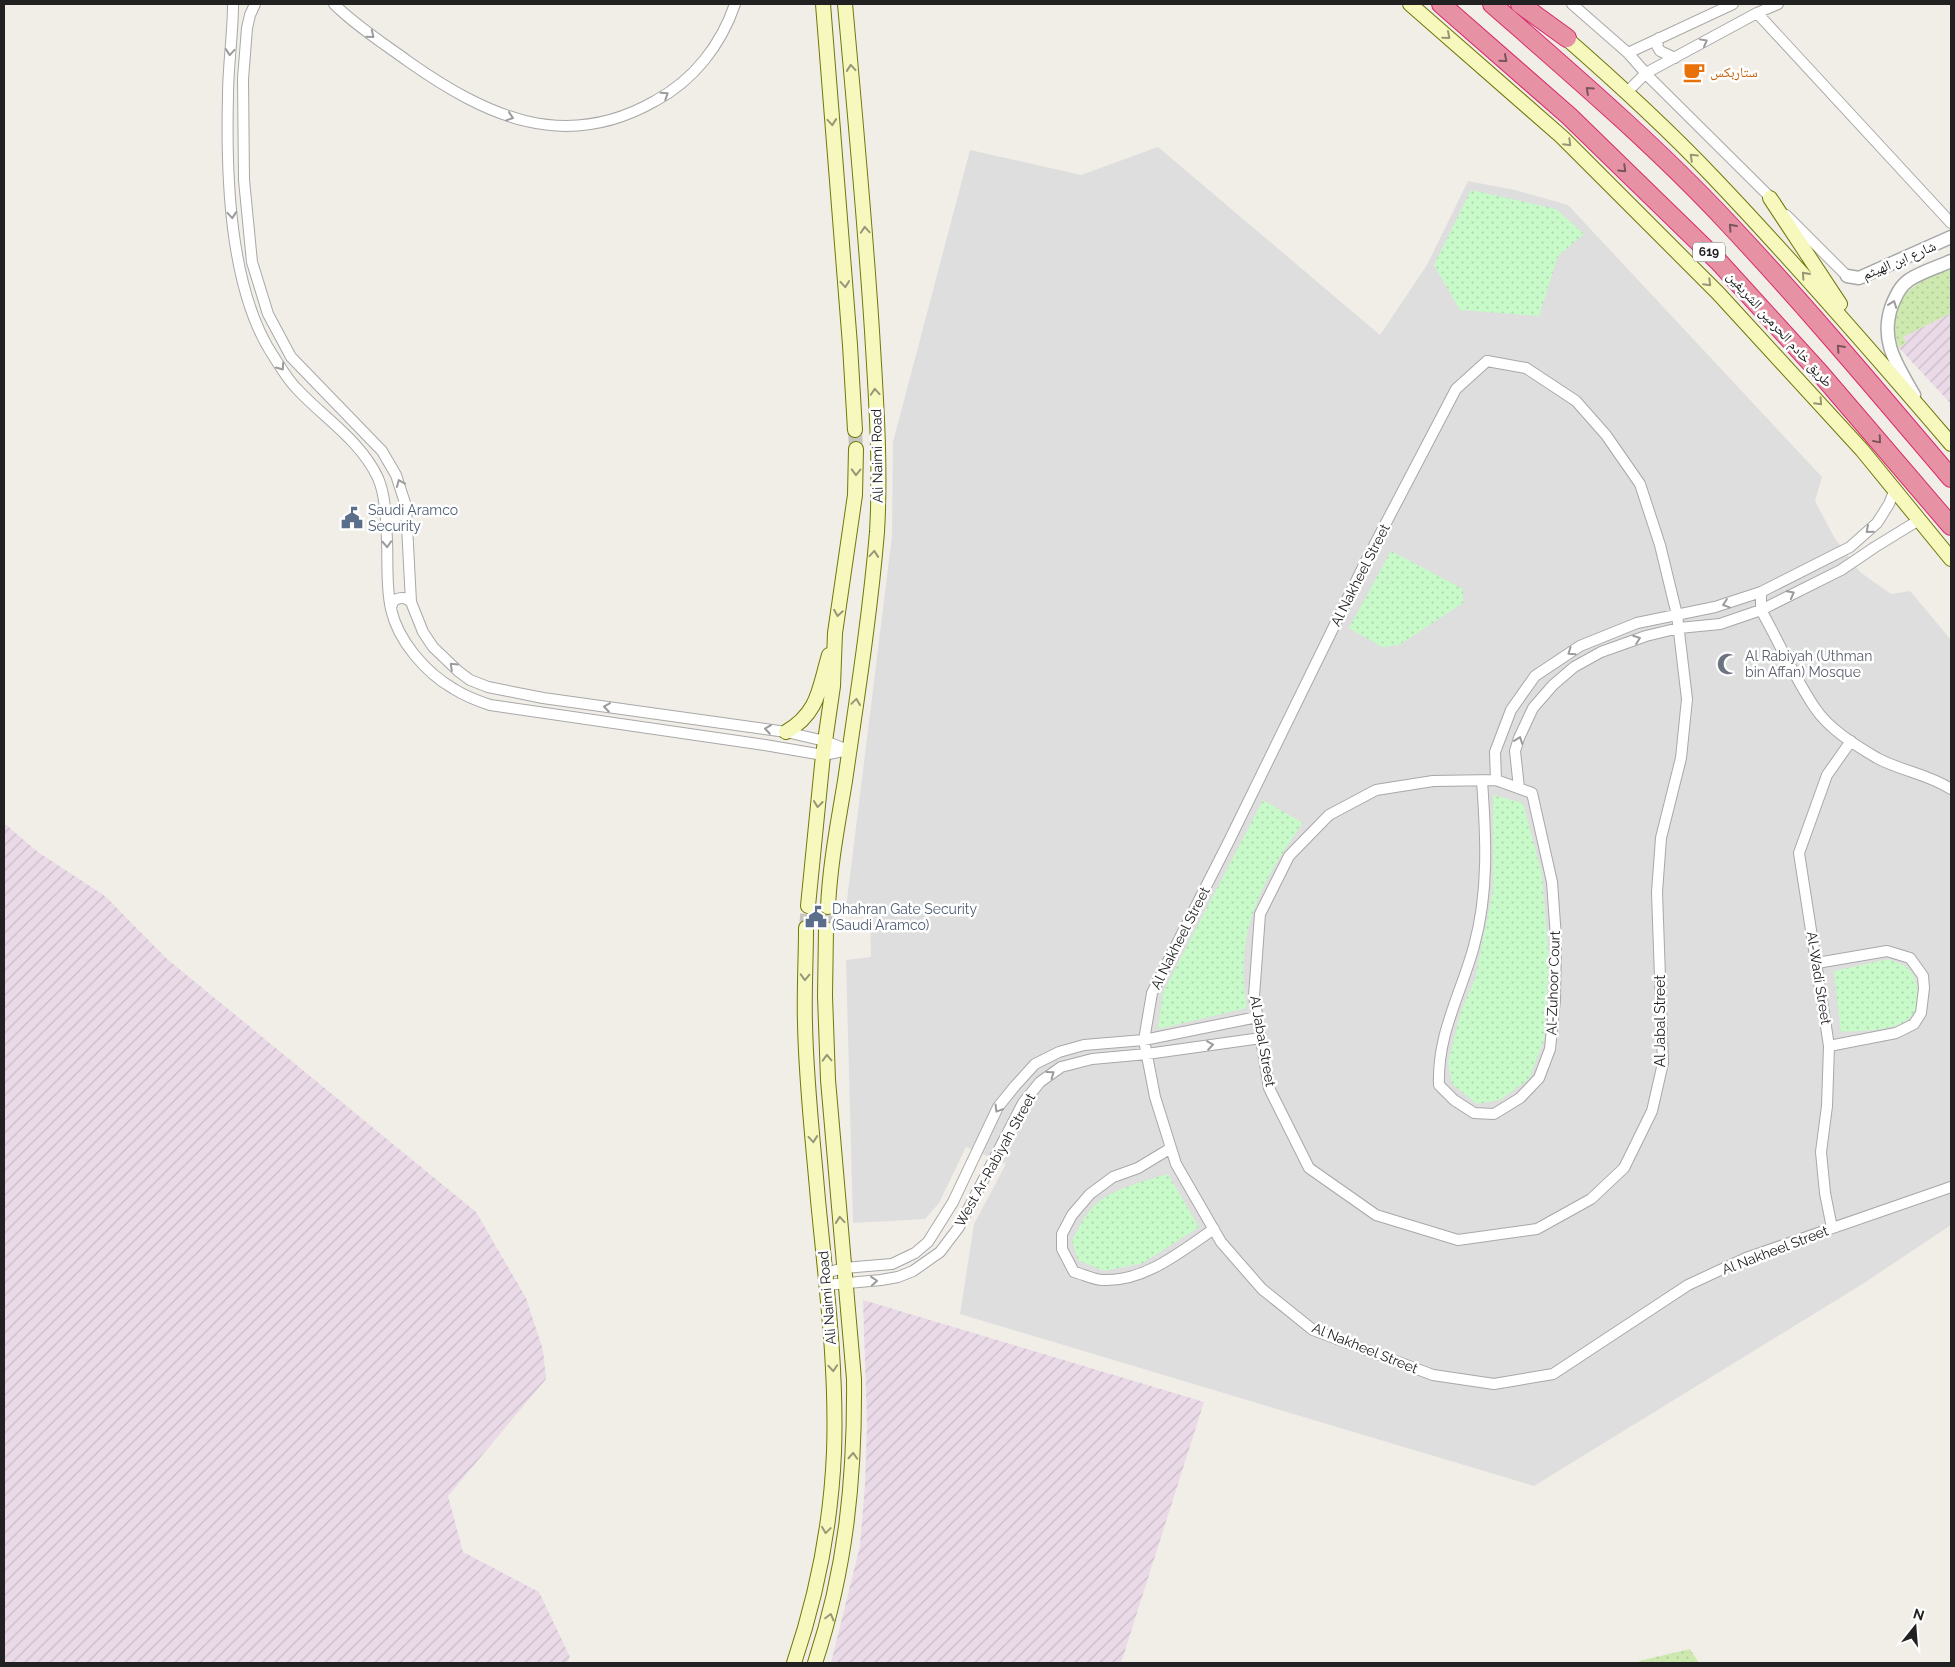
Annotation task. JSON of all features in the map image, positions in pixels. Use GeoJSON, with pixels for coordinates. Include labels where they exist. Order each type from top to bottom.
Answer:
{"type":"FeatureCollection","features":[{"type":"Feature","properties":{"kind":"highway","name":"طريق خادم الحرمين الشريفين"},"geometry":{"type":"LineString","coordinates":[[1441,4],[1569,116],[1719,262],[1820,373],[1951,526]]}},
{"type":"Feature","properties":{"kind":"highway","name":"619"},"geometry":{"type":"LineString","coordinates":[[1492,4],[1633,130],[1727,221],[1852,361],[1951,478]]}},
{"type":"Feature","properties":{"kind":"highway"},"geometry":{"type":"LineString","coordinates":[[1520,4],[1566,38]]}},
{"type":"Feature","properties":{"kind":"main road","name":"Ali Naimi Road"},"geometry":{"type":"LineString","coordinates":[[823,4],[855,430]]}},
{"type":"Feature","properties":{"kind":"main road","name":"Ali Naimi Road"},"geometry":{"type":"LineString","coordinates":[[828,907],[833,847],[870,603],[877,531],[878,484],[878,432],[863,196],[845,4]]}},
{"type":"Feature","properties":{"kind":"main road"},"geometry":{"type":"LineString","coordinates":[[1410,4],[1562,137],[1718,293],[1862,450],[1951,559]]}},
{"type":"Feature","properties":{"kind":"main road"},"geometry":{"type":"LineString","coordinates":[[1527,4],[1627,92],[1713,176],[1806,275],[1951,444]]}},
{"type":"Feature","properties":{"kind":"main road"},"geometry":{"type":"LineString","coordinates":[[1770,198],[1870,350]]}},
{"type":"Feature","properties":{"kind":"main road","name":"Ali Naimi Road"},"geometry":{"type":"LineString","coordinates":[[808,906],[823,755],[833,686],[835,633],[856,495],[856,449]]}},
{"type":"Feature","properties":{"kind":"main road"},"geometry":{"type":"LineString","coordinates":[[786,732],[805,719],[816,700],[835,633]]}},
{"type":"Feature","properties":{"kind":"main road"},"geometry":{"type":"LineString","coordinates":[[809,890],[813,897],[819,900],[824,898],[829,892]]}},
{"type":"Feature","properties":{"kind":"main road","name":"Ali Naimi Road"},"geometry":{"type":"LineString","coordinates":[[794,1663],[808,1618],[820,1566],[831,1492],[834,1452],[834,1403],[806,1057],[804,995],[806,928]]}},
{"type":"Feature","properties":{"kind":"main road","name":"Ali Naimi Road"},"geometry":{"type":"LineString","coordinates":[[815,1663],[825,1635],[840,1572],[851,1496],[854,1423],[854,1388],[828,1080],[826,929]]}},
{"type":"Feature","properties":{"kind":"main road"},"geometry":{"type":"LineString","coordinates":[[806,956],[809,948],[816,946],[823,950],[826,956]]}},
{"type":"Feature","properties":{"kind":"street"},"geometry":{"type":"LineString","coordinates":[[233,4],[228,94],[230,186],[238,264],[246,295],[263,339],[284,372],[296,388],[355,445],[378,478],[386,512],[391,607],[403,637],[424,665],[454,690],[490,705],[823,755],[849,750]]}},
{"type":"Feature","properties":{"kind":"street"},"geometry":{"type":"LineString","coordinates":[[255,4],[250,15],[246,36],[242,140],[251,253],[260,288],[268,314],[290,357],[382,451],[396,475],[406,506],[411,602],[420,626],[433,647],[470,680],[488,687],[543,698],[786,732],[825,741],[849,750]]}},
{"type":"Feature","properties":{"kind":"street"},"geometry":{"type":"LineString","coordinates":[[334,4],[382,45],[466,98],[518,120],[542,125],[569,126],[611,120],[631,113],[676,88],[693,73],[714,48],[724,32],[735,4]]}},
{"type":"Feature","properties":{"kind":"street"},"geometry":{"type":"LineString","coordinates":[[1572,4],[1628,53],[1847,276]]}},
{"type":"Feature","properties":{"kind":"street"},"geometry":{"type":"LineString","coordinates":[[1628,53],[1733,4]]}},
{"type":"Feature","properties":{"kind":"street"},"geometry":{"type":"LineString","coordinates":[[1627,92],[1646,73],[1757,13],[1778,4]]}},
{"type":"Feature","properties":{"kind":"street"},"geometry":{"type":"LineString","coordinates":[[1757,13],[1951,223]]}},
{"type":"Feature","properties":{"kind":"street"},"geometry":{"type":"LineString","coordinates":[[1659,38],[1657,46],[1660,51],[1675,58]]}},
{"type":"Feature","properties":{"kind":"street","name":"شارع ابن الهيثم"},"geometry":{"type":"LineString","coordinates":[[1847,276],[1859,278],[1951,237]]}},
{"type":"Feature","properties":{"kind":"street","name":"شارع ابن الهيثم"},"geometry":{"type":"LineString","coordinates":[[1924,412],[1896,363],[1887,338],[1888,317],[1896,293],[1908,280],[1951,260]]}},
{"type":"Feature","properties":{"kind":"street","name":"Al Nakheel Street"},"geometry":{"type":"LineString","coordinates":[[1678,615],[1660,546],[1640,484],[1606,435],[1576,401],[1526,368],[1487,361],[1456,389],[1365,563],[1229,841],[1152,993],[1144,1040],[1155,1097],[1176,1164],[1221,1242],[1262,1289],[1313,1330],[1432,1375],[1494,1384],[1553,1374],[1688,1285],[1746,1258],[1951,1187]]}},
{"type":"Feature","properties":{"kind":"street"},"geometry":{"type":"LineString","coordinates":[[1496,780],[1495,752],[1511,710],[1535,676],[1580,646],[1637,623],[1715,607],[1761,592],[1850,547],[1877,523],[1889,504],[1895,489]]}},
{"type":"Feature","properties":{"kind":"street"},"geometry":{"type":"LineString","coordinates":[[386,512],[391,516],[398,517],[402,515],[406,506]]}},
{"type":"Feature","properties":{"kind":"street"},"geometry":{"type":"LineString","coordinates":[[1519,788],[1515,751],[1519,738],[1533,708],[1553,685],[1574,666],[1600,652],[1646,636],[1679,628],[1720,624],[1761,610],[1841,570],[1919,520]]}},
{"type":"Feature","properties":{"kind":"street"},"geometry":{"type":"LineString","coordinates":[[1761,592],[1761,610],[1815,709],[1840,734],[1878,758],[1937,780],[1951,789]]}},
{"type":"Feature","properties":{"kind":"street"},"geometry":{"type":"LineString","coordinates":[[391,607],[394,600],[400,597],[406,598],[411,602]]}},
{"type":"Feature","properties":{"kind":"street","name":"Al Jabal Street"},"geometry":{"type":"LineString","coordinates":[[1496,780],[1433,781],[1376,790],[1329,815],[1289,856],[1260,914],[1254,996],[1270,1088],[1309,1168],[1376,1215],[1458,1240],[1536,1229],[1591,1199],[1624,1168],[1652,1111],[1663,1063],[1657,892],[1661,838],[1681,758],[1687,699],[1678,615]]}},
{"type":"Feature","properties":{"kind":"street","name":"Al-Wadi Street"},"geometry":{"type":"LineString","coordinates":[[1832,1228],[1825,1193],[1821,1152],[1827,1106],[1829,1046],[1799,853],[1827,775],[1851,741]]}},
{"type":"Feature","properties":{"kind":"street","name":"Al-Zuhoor Court"},"geometry":{"type":"LineString","coordinates":[[1482,780],[1486,831],[1485,890],[1474,947],[1448,1018],[1438,1067],[1439,1085],[1454,1100],[1474,1113],[1494,1114],[1520,1098],[1538,1078],[1550,1049],[1555,1000],[1556,938],[1552,882],[1532,793],[1496,780]]}},
{"type":"Feature","properties":{"kind":"street"},"geometry":{"type":"LineString","coordinates":[[1817,963],[1887,952],[1910,958],[1923,976],[1924,988],[1921,1013],[1914,1024],[1896,1033],[1829,1046]]}},
{"type":"Feature","properties":{"kind":"street","name":"West Ar-Rabiyah Street"},"geometry":{"type":"LineString","coordinates":[[825,1279],[844,1268],[892,1264],[915,1252],[928,1242],[953,1202],[998,1107],[1035,1064],[1059,1052],[1084,1045],[1144,1040],[1257,1017]]}},
{"type":"Feature","properties":{"kind":"street","name":"West Ar-Rabiyah Street"},"geometry":{"type":"LineString","coordinates":[[825,1279],[845,1283],[898,1277],[913,1271],[940,1252],[959,1226],[1023,1103],[1040,1082],[1061,1067],[1092,1059],[1147,1054],[1261,1038]]}},
{"type":"Feature","properties":{"kind":"street"},"geometry":{"type":"LineString","coordinates":[[1171,1148],[1138,1168],[1113,1177],[1090,1194],[1072,1215],[1062,1234],[1062,1249],[1074,1272],[1102,1280],[1132,1277],[1168,1260],[1214,1229]]}},
{"type":"Feature","properties":{"kind":"shaded area"},"geometry":{"type":"Polygon","coordinates":[[[1158,147],[1380,335],[1427,265],[1468,181],[1515,190],[1568,205],[1822,477],[1815,501],[1834,537],[1860,572],[1891,594],[1910,591],[1951,640],[1951,1225],[1861,1285],[1534,1486],[960,1314],[974,1224],[1006,1164],[966,1147],[939,1203],[925,1219],[853,1223],[846,960],[871,957],[870,909],[846,908],[892,536],[893,442],[970,150],[1081,175],[1158,147]]]}},
{"type":"Feature","properties":{"kind":"shaded area"},"geometry":{"type":"Polygon","coordinates":[[[1951,313],[1951,404],[1899,348],[1906,343],[1903,337],[1951,313]]]}},
{"type":"Feature","properties":{"kind":"shaded area"},"geometry":{"type":"Polygon","coordinates":[[[4,823],[38,852],[105,896],[167,959],[476,1212],[526,1298],[543,1350],[546,1379],[448,1496],[463,1552],[539,1592],[570,1657],[567,1663],[4,1663],[4,823]]]}},
{"type":"Feature","properties":{"kind":"shaded area"},"geometry":{"type":"Polygon","coordinates":[[[863,1300],[1204,1402],[1121,1663],[831,1663],[860,1546],[867,1424],[863,1300]]]}},
{"type":"Feature","properties":{"kind":"green space"},"geometry":{"type":"Polygon","coordinates":[[[1471,190],[1556,209],[1584,234],[1558,256],[1539,316],[1460,310],[1434,265],[1471,190]]]}},
{"type":"Feature","properties":{"kind":"green space"},"geometry":{"type":"Polygon","coordinates":[[[1951,266],[1951,313],[1903,337],[1906,343],[1899,348],[1894,316],[1898,304],[1913,287],[1951,266]]]}},
{"type":"Feature","properties":{"kind":"green space"},"geometry":{"type":"Polygon","coordinates":[[[1391,551],[1463,589],[1463,603],[1399,645],[1382,647],[1349,628],[1391,551]]]}},
{"type":"Feature","properties":{"kind":"green space"},"geometry":{"type":"Polygon","coordinates":[[[1493,795],[1523,803],[1542,874],[1549,962],[1544,1040],[1529,1079],[1500,1100],[1477,1104],[1452,1084],[1448,1062],[1461,1011],[1475,979],[1493,890],[1493,795]]]}},
{"type":"Feature","properties":{"kind":"green space"},"geometry":{"type":"Polygon","coordinates":[[[1263,800],[1303,823],[1274,867],[1254,910],[1244,956],[1247,1008],[1158,1029],[1163,992],[1263,800]]]}},
{"type":"Feature","properties":{"kind":"green space"},"geometry":{"type":"Polygon","coordinates":[[[1889,959],[1908,968],[1913,976],[1917,987],[1918,1002],[1914,1013],[1906,1021],[1894,1026],[1867,1031],[1841,1032],[1834,971],[1889,959]]]}},
{"type":"Feature","properties":{"kind":"green space"},"geometry":{"type":"Polygon","coordinates":[[[1168,1174],[1199,1227],[1143,1263],[1104,1271],[1078,1260],[1072,1241],[1084,1219],[1096,1204],[1124,1188],[1168,1174]]]}},
{"type":"Feature","properties":{"kind":"green space"},"geometry":{"type":"Polygon","coordinates":[[[1690,1649],[1699,1663],[1640,1663],[1639,1661],[1690,1649]]]}},
{"type":"Feature","properties":{"kind":"tunnel"},"geometry":{"type":"LineString","coordinates":[[855,430],[856,449]]}},
{"type":"Feature","properties":{"kind":"tunnel"},"geometry":{"type":"LineString","coordinates":[[806,928],[808,906]]}},
{"type":"Feature","properties":{"kind":"tunnel"},"geometry":{"type":"LineString","coordinates":[[826,929],[828,907]]}},
{"type":"Feature","properties":{"kind":"place","name":"ستاربكس"},"geometry":{"type":"Point","coordinates":[1694,72]}},
{"type":"Feature","properties":{"kind":"place","name":"Saudi Aramco Security"},"geometry":{"type":"Point","coordinates":[352,518]}},
{"type":"Feature","properties":{"kind":"place","name":"Al Rabiyah (Uthman bin Affan) Mosque"},"geometry":{"type":"Point","coordinates":[1728,664]}},
{"type":"Feature","properties":{"kind":"place","name":"Dhahran Gate Security (Saudi Aramco)"},"geometry":{"type":"Point","coordinates":[816,917]}}]}
